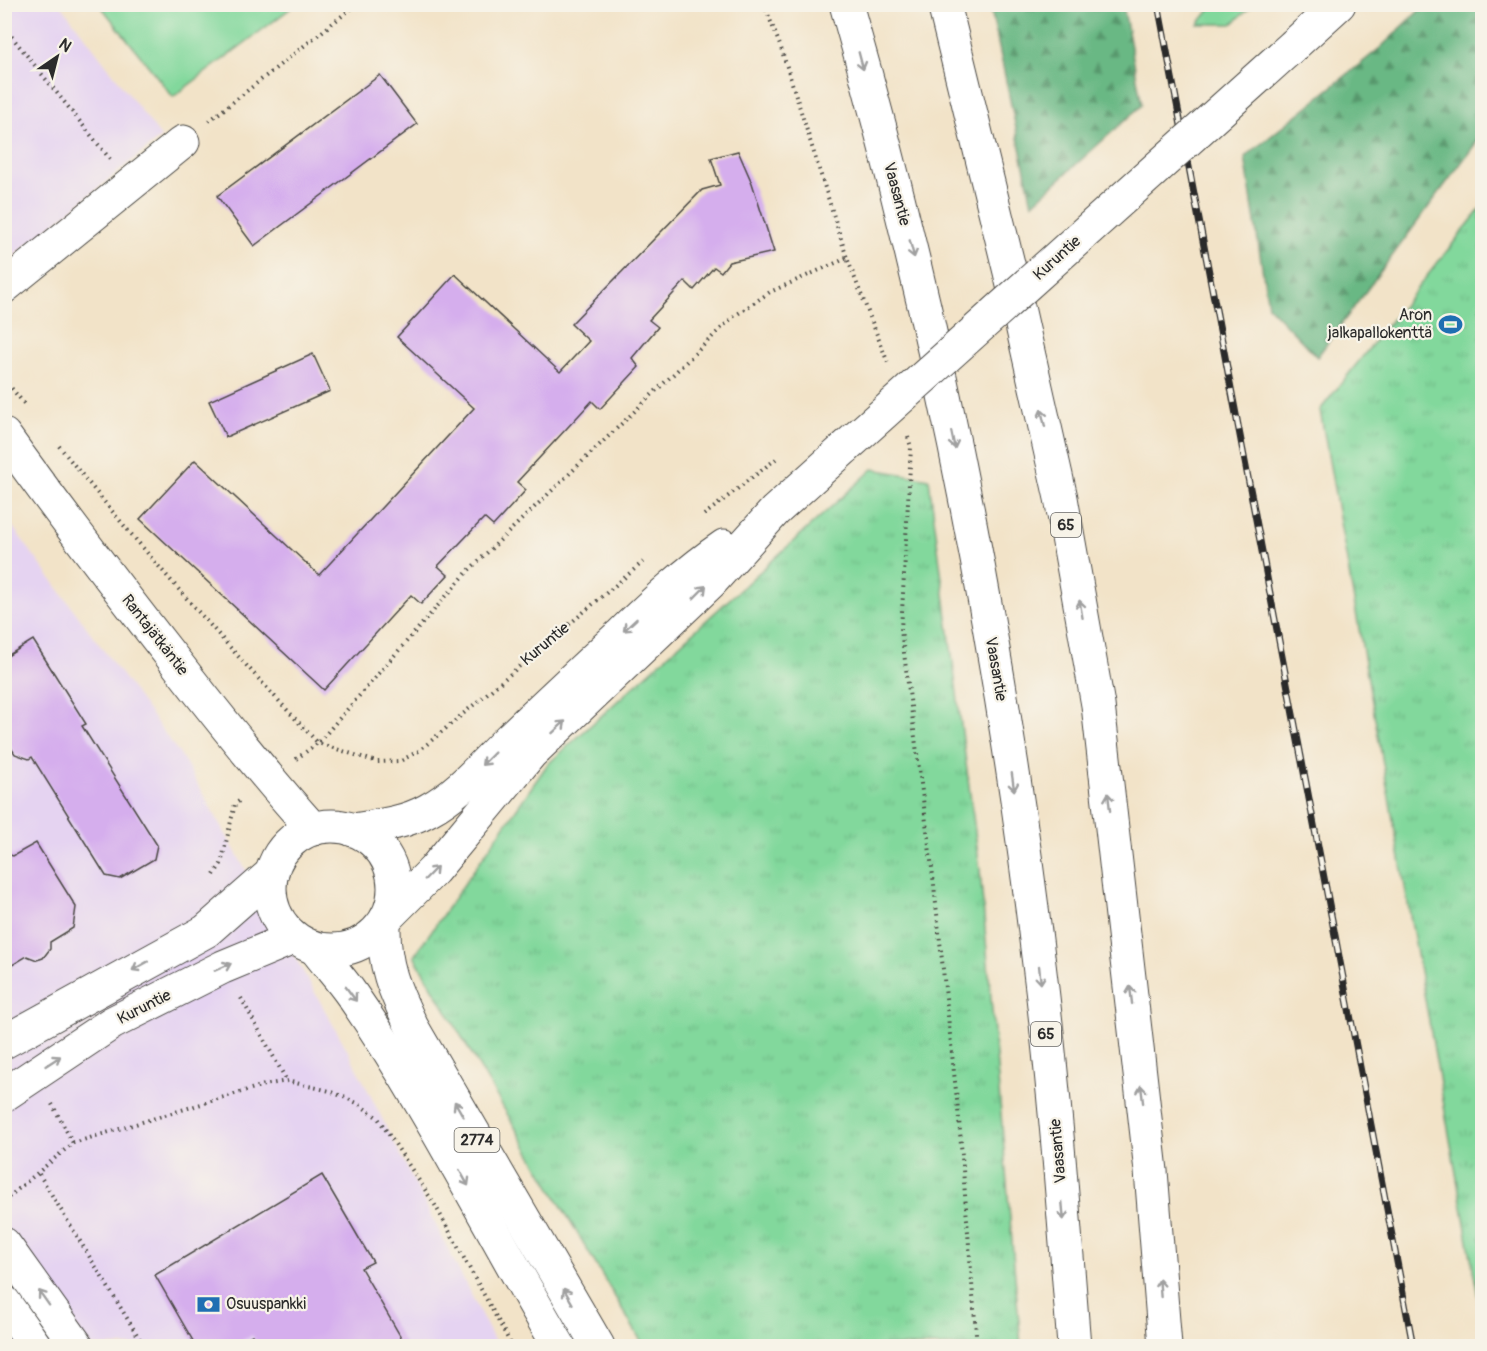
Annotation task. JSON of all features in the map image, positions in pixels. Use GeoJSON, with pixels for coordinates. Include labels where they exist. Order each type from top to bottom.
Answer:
{"type":"FeatureCollection","features":[{"type":"Feature","properties":{"kind":"main road","name":"Vaasantie"},"geometry":{"type":"LineString","coordinates":[[846,4],[918,274],[970,521],[1005,724],[1040,965],[1074,1347]]}},
{"type":"Feature","properties":{"kind":"main road","name":"65"},"geometry":{"type":"LineString","coordinates":[[944,4],[1010,272],[1061,498],[1098,705],[1151,1171],[1165,1347]]}},
{"type":"Feature","properties":{"kind":"main road","name":"Kuruntie"},"geometry":{"type":"LineString","coordinates":[[387,919],[434,870],[531,753],[702,590],[775,511],[1339,4]]}},
{"type":"Feature","properties":{"kind":"main road"},"geometry":{"type":"LineString","coordinates":[[4,287],[183,142]]}},
{"type":"Feature","properties":{"kind":"main road","name":"Rantajätkäntie"},"geometry":{"type":"LineString","coordinates":[[4,435],[68,524],[268,780],[313,829]]}},
{"type":"Feature","properties":{"kind":"main road","name":"Kuruntie"},"geometry":{"type":"LineString","coordinates":[[353,830],[390,824],[409,818],[428,810],[460,788],[695,565],[775,511]]}},
{"type":"Feature","properties":{"kind":"main road"},"geometry":{"type":"LineString","coordinates":[[333,826],[353,830],[373,841],[387,859],[395,892],[387,919],[370,938],[354,947],[334,951],[304,943],[281,924],[273,908],[270,891],[272,873],[283,850],[301,834],[313,829],[333,826]]}},
{"type":"Feature","properties":{"kind":"main road"},"geometry":{"type":"LineString","coordinates":[[4,1042],[206,931],[272,873]]}},
{"type":"Feature","properties":{"kind":"main road","name":"2774"},"geometry":{"type":"LineString","coordinates":[[387,919],[384,948],[389,974],[412,1027],[598,1347]]}},
{"type":"Feature","properties":{"kind":"main road","name":"Kuruntie"},"geometry":{"type":"LineString","coordinates":[[4,1095],[112,1023],[223,967],[304,943]]}},
{"type":"Feature","properties":{"kind":"main road","name":"2774"},"geometry":{"type":"LineString","coordinates":[[304,943],[351,994],[445,1143],[559,1347]]}},
{"type":"Feature","properties":{"kind":"main road"},"geometry":{"type":"LineString","coordinates":[[4,1244],[77,1347]]}},
{"type":"Feature","properties":{"kind":"main road"},"geometry":{"type":"LineString","coordinates":[[4,1302],[35,1347]]}},
{"type":"Feature","properties":{"kind":"path"},"geometry":{"type":"LineString","coordinates":[[183,142],[357,4]]}},
{"type":"Feature","properties":{"kind":"path"},"geometry":{"type":"LineString","coordinates":[[764,4],[781,48],[847,258],[889,366]]}},
{"type":"Feature","properties":{"kind":"path"},"geometry":{"type":"LineString","coordinates":[[4,27],[131,186]]}},
{"type":"Feature","properties":{"kind":"path"},"geometry":{"type":"LineString","coordinates":[[235,804],[318,743],[469,570],[733,317],[770,292],[847,258]]}},
{"type":"Feature","properties":{"kind":"path"},"geometry":{"type":"LineString","coordinates":[[906,427],[910,447],[901,630],[933,876],[956,1095],[977,1347]]}},
{"type":"Feature","properties":{"kind":"path"},"geometry":{"type":"LineString","coordinates":[[695,522],[780,456]]}},
{"type":"Feature","properties":{"kind":"path"},"geometry":{"type":"LineString","coordinates":[[102,500],[244,663],[318,743]]}},
{"type":"Feature","properties":{"kind":"path","name":"Kuruntie"},"geometry":{"type":"LineString","coordinates":[[318,743],[377,762],[400,761],[419,751],[647,559]]}},
{"type":"Feature","properties":{"kind":"path"},"geometry":{"type":"LineString","coordinates":[[4,1201],[74,1143],[264,1085],[287,1082],[330,1091],[357,1103],[378,1118],[435,1205],[512,1347]]}},
{"type":"Feature","properties":{"kind":"path"},"geometry":{"type":"LineString","coordinates":[[39,1174],[144,1347]]}},
{"type":"Feature","properties":{"kind":"shaded area"},"geometry":{"type":"Polygon","coordinates":[[[5,4],[61,5],[161,137],[5,263],[5,4]]]}},
{"type":"Feature","properties":{"kind":"shaded area"},"geometry":{"type":"Polygon","coordinates":[[[4,515],[182,757],[349,1053],[497,1346],[14,1346],[4,1331],[4,515]]]}},
{"type":"Feature","properties":{"kind":"green space"},"geometry":{"type":"Polygon","coordinates":[[[100,5],[295,5],[173,97],[100,5]]]}},
{"type":"Feature","properties":{"kind":"green space"},"geometry":{"type":"Polygon","coordinates":[[[990,5],[1123,5],[1142,105],[1032,204],[990,5]]]}},
{"type":"Feature","properties":{"kind":"green space"},"geometry":{"type":"Polygon","coordinates":[[[1213,5],[1253,5],[1232,24],[1198,24],[1213,5]]]}},
{"type":"Feature","properties":{"kind":"green space"},"geometry":{"type":"Polygon","coordinates":[[[1425,5],[1482,5],[1482,135],[1317,357],[1268,306],[1245,157],[1380,48],[1425,5]]]}},
{"type":"Feature","properties":{"kind":"green space"},"geometry":{"type":"Polygon","coordinates":[[[1482,207],[1482,1319],[1320,410],[1482,207]]]}},
{"type":"Feature","properties":{"kind":"green space"},"geometry":{"type":"Polygon","coordinates":[[[873,469],[929,479],[980,870],[1021,1346],[644,1346],[414,956],[547,765],[873,469]]]}},
{"type":"Feature","properties":{"kind":"building"},"geometry":{"type":"Polygon","coordinates":[[[380,75],[417,124],[254,246],[217,196],[380,75]]]}},
{"type":"Feature","properties":{"kind":"building"},"geometry":{"type":"Polygon","coordinates":[[[738,151],[752,183],[774,252],[729,262],[721,272],[714,267],[694,290],[685,281],[649,320],[658,327],[632,358],[639,367],[600,409],[592,401],[517,482],[526,490],[493,526],[484,518],[438,566],[448,575],[421,604],[411,595],[324,690],[140,519],[195,460],[319,575],[474,408],[397,337],[455,274],[560,372],[589,341],[571,324],[702,190],[720,185],[711,158],[738,151]]]}},
{"type":"Feature","properties":{"kind":"building"},"geometry":{"type":"Polygon","coordinates":[[[313,354],[330,391],[226,437],[209,401],[313,354]]]}},
{"type":"Feature","properties":{"kind":"building"},"geometry":{"type":"Polygon","coordinates":[[[33,640],[86,724],[82,726],[157,845],[154,859],[120,879],[106,876],[32,757],[29,759],[15,754],[4,737],[4,658],[33,640]]]}},
{"type":"Feature","properties":{"kind":"building"},"geometry":{"type":"Polygon","coordinates":[[[36,843],[76,907],[73,928],[50,942],[50,949],[43,958],[37,960],[27,956],[4,970],[4,853],[13,856],[36,843]]]}},
{"type":"Feature","properties":{"kind":"building"},"geometry":{"type":"Polygon","coordinates":[[[322,1175],[373,1262],[361,1268],[406,1346],[259,1346],[252,1335],[233,1346],[196,1346],[155,1275],[322,1175]]]}},
{"type":"Feature","properties":{"kind":"railway"},"geometry":{"type":"LineString","coordinates":[[1158,4],[1413,1346]]}},
{"type":"Feature","properties":{"kind":"place","name":"Aron jalkapallokenttä"},"geometry":{"type":"Point","coordinates":[1450,324]}},
{"type":"Feature","properties":{"kind":"place","name":"Osuuspankki"},"geometry":{"type":"Point","coordinates":[208,1304]}}]}
